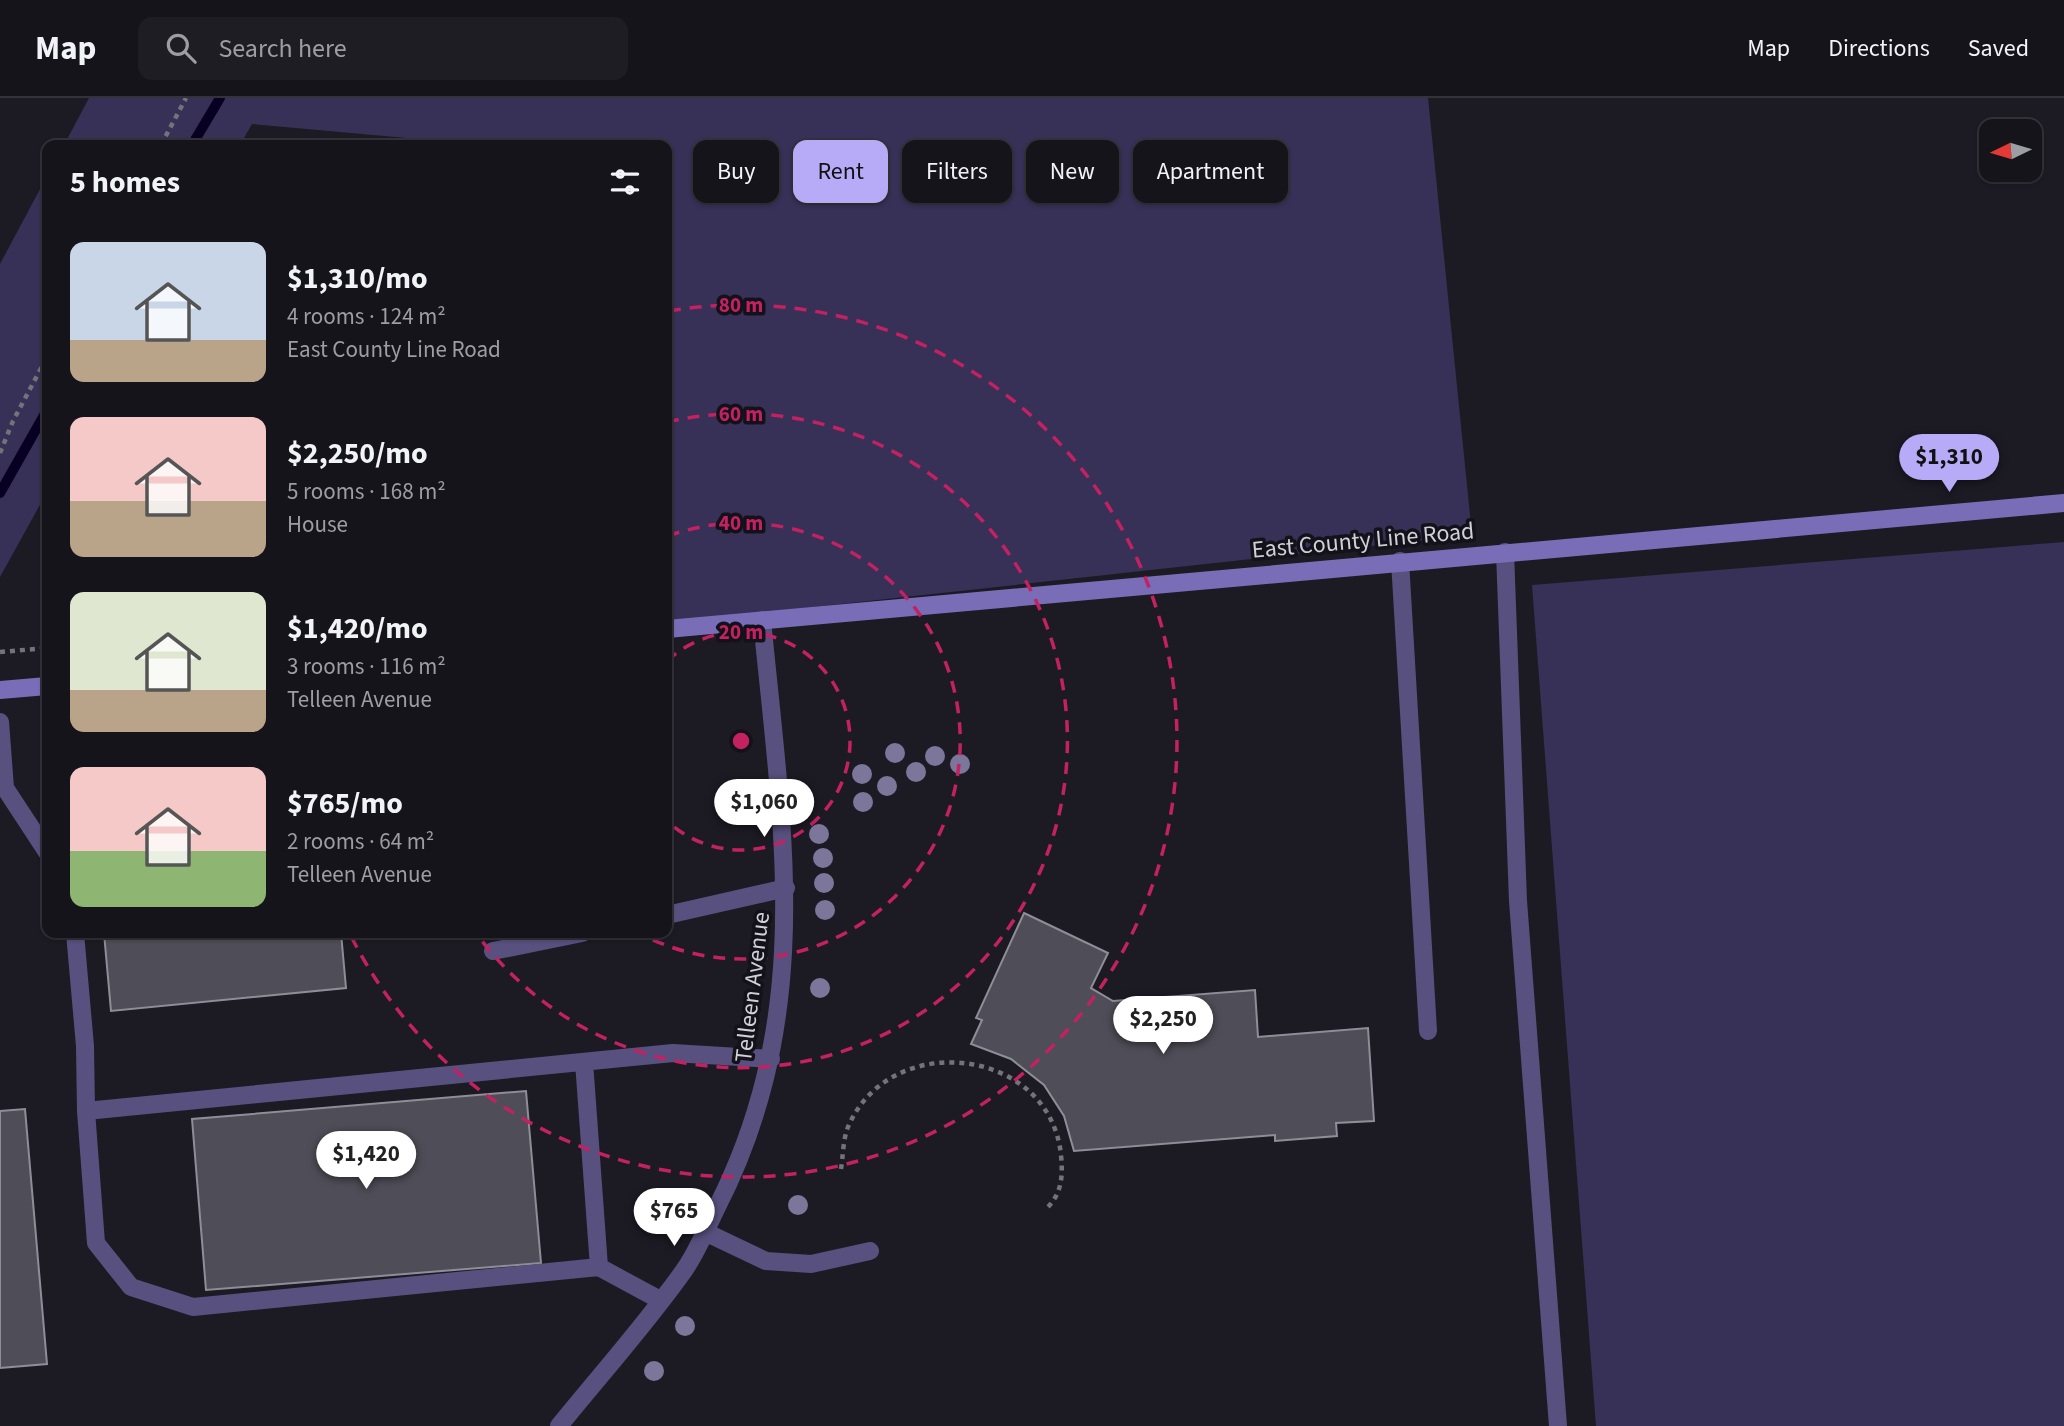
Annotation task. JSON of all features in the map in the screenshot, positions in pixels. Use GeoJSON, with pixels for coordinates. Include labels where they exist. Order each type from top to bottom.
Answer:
{"type":"FeatureCollection","features":[{"type":"Feature","properties":{"kind":"main road","name":"East County Line Road"},"geometry":{"type":"LineString","coordinates":[[672,629],[2064,503]]}},
{"type":"Feature","properties":{"kind":"main road"},"geometry":{"type":"LineString","coordinates":[[0,690],[42,686]]}},
{"type":"Feature","properties":{"kind":"street"},"geometry":{"type":"LineString","coordinates":[[1505,552],[1518,901],[1558,1426]]}},
{"type":"Feature","properties":{"kind":"street"},"geometry":{"type":"LineString","coordinates":[[1400,561],[1428,1031]]}},
{"type":"Feature","properties":{"kind":"street","name":"Telleen Avenue"},"geometry":{"type":"LineString","coordinates":[[559,1426],[686,1267],[740,1161],[771,1059],[785,946],[786,888],[762,620]]}},
{"type":"Feature","properties":{"kind":"street"},"geometry":{"type":"LineString","coordinates":[[0,722],[5,788],[42,844]]}},
{"type":"Feature","properties":{"kind":"street"},"geometry":{"type":"LineString","coordinates":[[672,914],[786,888]]}},
{"type":"Feature","properties":{"kind":"street"},"geometry":{"type":"LineString","coordinates":[[75,938],[85,1046],[86,1111],[96,1243],[131,1287],[192,1307],[599,1267],[660,1300]]}},
{"type":"Feature","properties":{"kind":"street"},"geometry":{"type":"LineString","coordinates":[[493,951],[557,938]]}},
{"type":"Feature","properties":{"kind":"street"},"geometry":{"type":"LineString","coordinates":[[86,1111],[673,1053],[771,1059]]}},
{"type":"Feature","properties":{"kind":"street"},"geometry":{"type":"LineString","coordinates":[[584,1062],[599,1267]]}},
{"type":"Feature","properties":{"kind":"street"},"geometry":{"type":"LineString","coordinates":[[705,1232],[766,1261],[811,1264],[870,1251]]}},
{"type":"Feature","properties":{"kind":"path"},"geometry":{"type":"LineString","coordinates":[[164,140],[186,98]]}},
{"type":"Feature","properties":{"kind":"path"},"geometry":{"type":"LineString","coordinates":[[0,453],[13,421],[42,366]]}},
{"type":"Feature","properties":{"kind":"path"},"geometry":{"type":"LineString","coordinates":[[0,652],[42,648]]}},
{"type":"Feature","properties":{"kind":"path"},"geometry":{"type":"LineString","coordinates":[[841,1169],[848,1128],[867,1100],[885,1081],[909,1069],[944,1061],[977,1063],[1010,1077],[1037,1098],[1059,1133],[1062,1166],[1059,1196],[1047,1208]]}},
{"type":"Feature","properties":{"kind":"shaded area"},"geometry":{"type":"Polygon","coordinates":[[[89,98],[1428,98],[1472,535],[672,622],[672,140],[429,140],[252,124],[243,140],[67,140],[89,98]]]}},
{"type":"Feature","properties":{"kind":"shaded area"},"geometry":{"type":"Polygon","coordinates":[[[42,185],[42,501],[0,577],[0,264],[42,185]]]}},
{"type":"Feature","properties":{"kind":"shaded area"},"geometry":{"type":"Polygon","coordinates":[[[2064,542],[2064,1426],[1596,1426],[1532,585],[2064,542]]]}},
{"type":"Feature","properties":{"kind":"building"},"geometry":{"type":"Polygon","coordinates":[[[1024,913],[1108,953],[1091,988],[1113,1001],[1255,990],[1258,1037],[1368,1028],[1374,1121],[1336,1123],[1337,1136],[1275,1141],[1275,1135],[1074,1151],[1064,1116],[1044,1085],[1011,1059],[971,1044],[982,1020],[976,1018],[1024,913]]]}},
{"type":"Feature","properties":{"kind":"building"},"geometry":{"type":"Polygon","coordinates":[[[104,938],[341,938],[346,988],[111,1011],[104,938]]]}},
{"type":"Feature","properties":{"kind":"building"},"geometry":{"type":"Polygon","coordinates":[[[526,1091],[541,1263],[206,1290],[192,1119],[526,1091]]]}},
{"type":"Feature","properties":{"kind":"building"},"geometry":{"type":"Polygon","coordinates":[[[25,1109],[47,1364],[0,1368],[0,1111],[25,1109]]]}},
{"type":"Feature","properties":{"kind":"waterway"},"geometry":{"type":"LineString","coordinates":[[195,140],[220,98]]}},
{"type":"Feature","properties":{"kind":"waterway"},"geometry":{"type":"LineString","coordinates":[[0,493],[42,419]]}}]}
